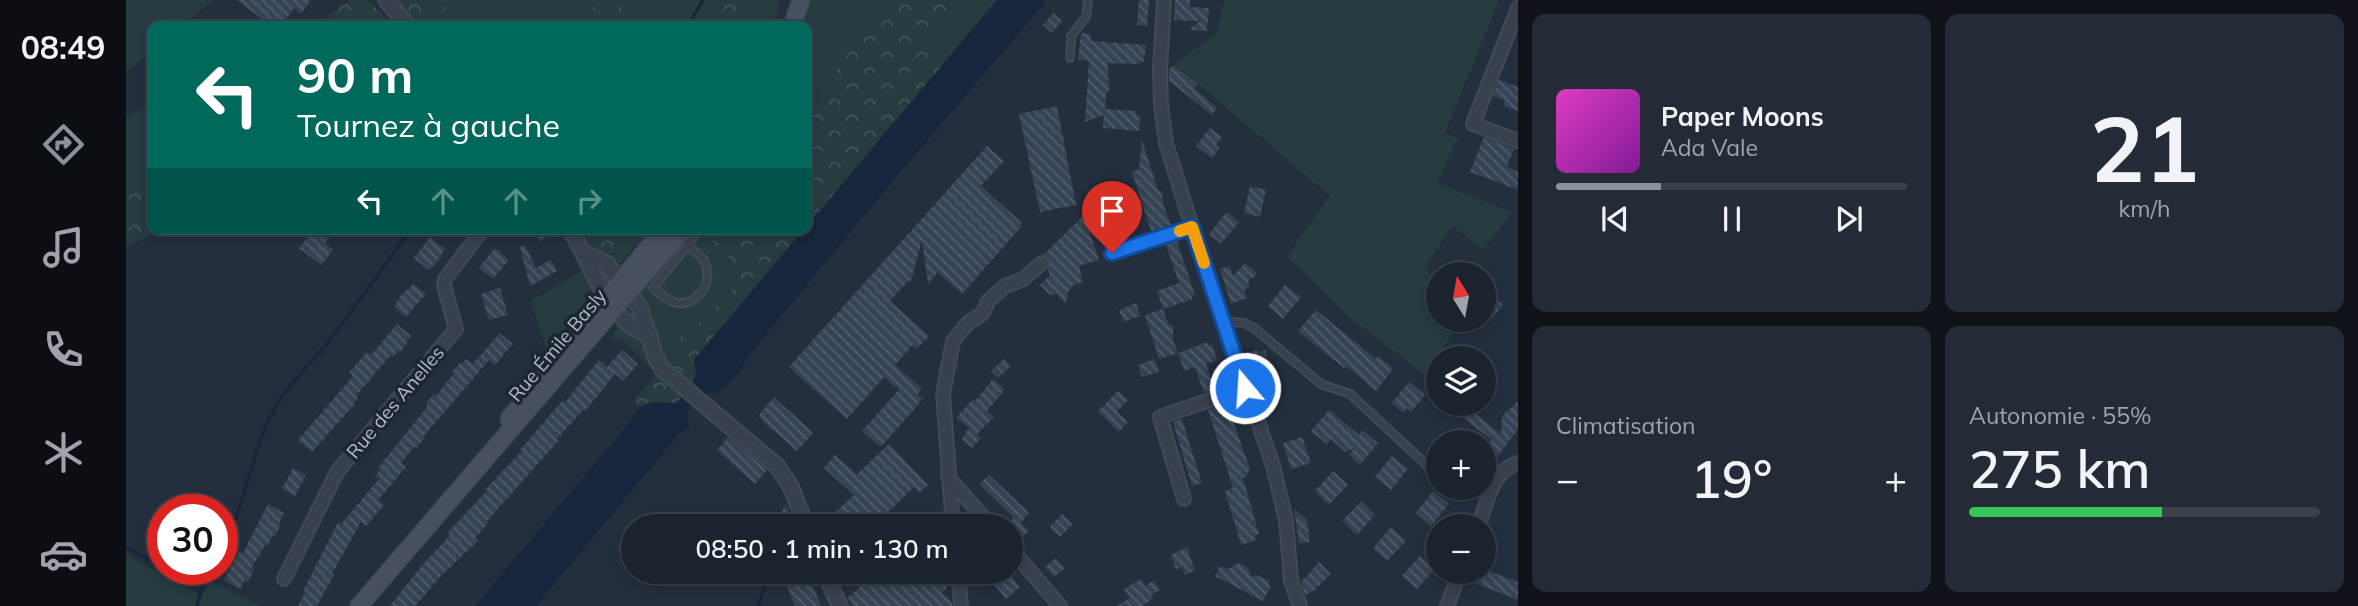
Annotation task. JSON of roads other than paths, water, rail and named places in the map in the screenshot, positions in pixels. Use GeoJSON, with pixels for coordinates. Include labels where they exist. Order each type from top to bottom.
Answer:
{"type":"FeatureCollection","features":[{"type":"Feature","properties":{"kind":"main road"},"geometry":{"type":"LineString","coordinates":[[789,0],[791,21]]}},
{"type":"Feature","properties":{"kind":"main road"},"geometry":{"type":"LineString","coordinates":[[793,21],[800,0]]}},
{"type":"Feature","properties":{"kind":"main road","name":"Rue Émile Basly"},"geometry":{"type":"LineString","coordinates":[[359,606],[588,343],[659,235]]}},
{"type":"Feature","properties":{"kind":"main road","name":"Rue Émile Basly"},"geometry":{"type":"LineString","coordinates":[[461,486],[490,442],[618,295],[685,237]]}},
{"type":"Feature","properties":{"kind":"street"},"geometry":{"type":"LineString","coordinates":[[386,0],[404,21]]}},
{"type":"Feature","properties":{"kind":"street"},"geometry":{"type":"LineString","coordinates":[[1164,0],[1160,70],[1162,120],[1171,163],[1273,466],[1286,520],[1291,582],[1300,606]]}},
{"type":"Feature","properties":{"kind":"street"},"geometry":{"type":"LineString","coordinates":[[1518,8],[1473,124],[1518,141]]}},
{"type":"Feature","properties":{"kind":"street","name":"Rue des Anelles"},"geometry":{"type":"LineString","coordinates":[[284,579],[337,472],[456,328],[444,286],[445,279],[478,235]]}},
{"type":"Feature","properties":{"kind":"street"},"geometry":{"type":"LineString","coordinates":[[574,235],[584,253],[606,263],[628,324],[650,336]]}},
{"type":"Feature","properties":{"kind":"street"},"geometry":{"type":"LineString","coordinates":[[618,295],[665,235]]}},
{"type":"Feature","properties":{"kind":"street"},"geometry":{"type":"LineString","coordinates":[[952,514],[943,394],[953,341],[968,323],[983,313],[988,301],[1005,286],[1022,280],[1042,263]]}},
{"type":"Feature","properties":{"kind":"street"},"geometry":{"type":"LineString","coordinates":[[618,295],[639,306],[662,369],[777,466],[790,485],[802,514]]}},
{"type":"Feature","properties":{"kind":"street"},"geometry":{"type":"LineString","coordinates":[[1184,499],[1160,417],[1245,388]]}},
{"type":"Feature","properties":{"kind":"street"},"geometry":{"type":"LineString","coordinates":[[1483,514],[1496,478],[1509,466],[1518,463]]}},
{"type":"Feature","properties":{"kind":"street"},"geometry":{"type":"LineString","coordinates":[[948,476],[981,514]]}},
{"type":"Feature","properties":{"kind":"street"},"geometry":{"type":"LineString","coordinates":[[1023,563],[1060,606]]}},
{"type":"Feature","properties":{"kind":"street"},"geometry":{"type":"LineString","coordinates":[[830,584],[840,606]]}},
{"type":"Feature","properties":{"kind":"street"},"geometry":{"type":"LineString","coordinates":[[959,584],[961,606]]}},
{"type":"Feature","properties":{"kind":"street"},"geometry":{"type":"LineString","coordinates":[[1447,606],[1455,584]]}},
{"type":"Feature","properties":{"kind":"lane"},"geometry":{"type":"LineString","coordinates":[[1070,58],[1071,36],[1086,17],[1088,0]]}},
{"type":"Feature","properties":{"kind":"lane"},"geometry":{"type":"LineString","coordinates":[[1112,253],[1192,227]]}},
{"type":"Feature","properties":{"kind":"lane"},"geometry":{"type":"LineString","coordinates":[[685,237],[705,262],[709,273],[707,284],[700,295],[678,303],[665,298],[653,288],[685,237]]}},
{"type":"Feature","properties":{"kind":"lane"},"geometry":{"type":"LineString","coordinates":[[1223,321],[1234,321],[1254,328],[1321,384],[1350,394],[1426,464]]}},
{"type":"Feature","properties":{"kind":"water"},"geometry":{"type":"Polygon","coordinates":[[[997,0],[1044,0],[1043,5],[758,344],[734,379],[716,394],[703,395],[693,402],[688,414],[689,427],[679,434],[536,606],[475,606],[639,409],[654,403],[677,403],[686,393],[695,379],[694,360],[799,235],[812,235],[812,220],[997,0]]]}},
{"type":"Feature","properties":{"kind":"waterway"},"geometry":{"type":"LineString","coordinates":[[691,21],[703,0]]}},
{"type":"Feature","properties":{"kind":"waterway"},"geometry":{"type":"LineString","coordinates":[[238,513],[261,438],[278,403],[332,337],[407,235]]}},
{"type":"Feature","properties":{"kind":"waterway"},"geometry":{"type":"LineString","coordinates":[[126,547],[147,559]]}},
{"type":"Feature","properties":{"kind":"waterway"},"geometry":{"type":"LineString","coordinates":[[758,606],[766,584]]}},
{"type":"Feature","properties":{"kind":"waterway"},"geometry":{"type":"LineString","coordinates":[[197,606],[202,585]]}}]}
